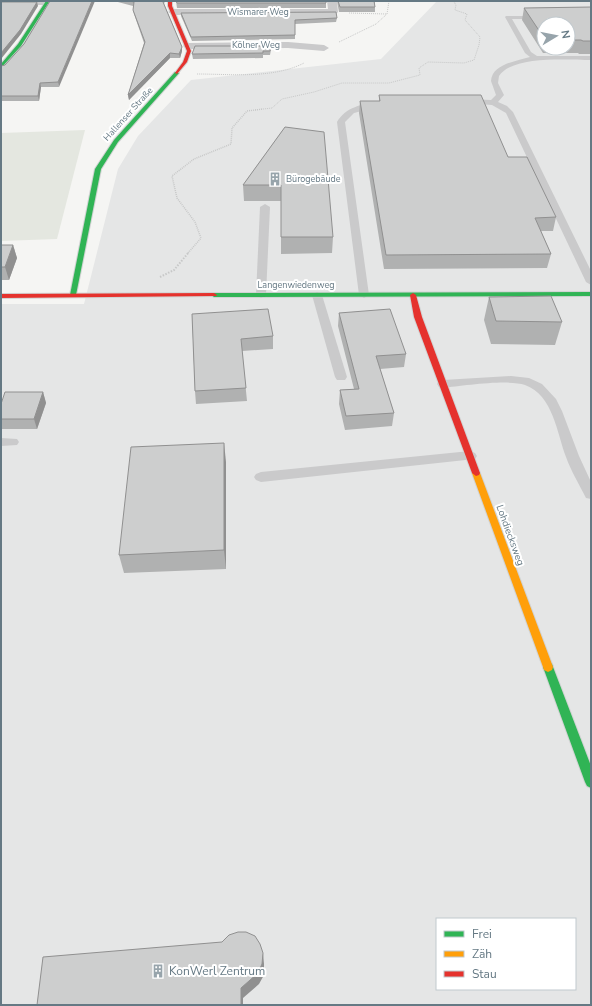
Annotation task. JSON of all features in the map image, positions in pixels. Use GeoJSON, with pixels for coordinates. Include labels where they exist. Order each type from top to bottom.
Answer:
{"type":"FeatureCollection","features":[{"type":"Feature","properties":{"kind":"street"},"geometry":{"type":"LineString","coordinates":[[170,1],[173,12],[188,46]]}},
{"type":"Feature","properties":{"kind":"street"},"geometry":{"type":"LineString","coordinates":[[332,1],[333,12]]}},
{"type":"Feature","properties":{"kind":"street"},"geometry":{"type":"LineString","coordinates":[[1,2],[48,2]]}},
{"type":"Feature","properties":{"kind":"street"},"geometry":{"type":"LineString","coordinates":[[1,67],[8,60],[32,27],[48,2]]}},
{"type":"Feature","properties":{"kind":"street","name":"Wismarer Weg"},"geometry":{"type":"LineString","coordinates":[[173,12],[333,12]]}},
{"type":"Feature","properties":{"kind":"street","name":"Kölner Weg"},"geometry":{"type":"LineString","coordinates":[[188,46],[288,45],[324,48]]}},
{"type":"Feature","properties":{"kind":"street","name":"Hallenser Straße"},"geometry":{"type":"LineString","coordinates":[[73,296],[98,168],[116,141],[176,75],[185,62],[189,50],[188,46]]}},
{"type":"Feature","properties":{"kind":"street","name":"Langenwiedenweg"},"geometry":{"type":"LineString","coordinates":[[1,296],[591,294]]}},
{"type":"Feature","properties":{"kind":"street","name":"Lohdiecksweg"},"geometry":{"type":"LineString","coordinates":[[413,295],[418,317],[591,782]]}},
{"type":"Feature","properties":{"kind":"lane"},"geometry":{"type":"LineString","coordinates":[[535,58],[528,53],[508,17],[536,17]]}},
{"type":"Feature","properties":{"kind":"lane"},"geometry":{"type":"LineString","coordinates":[[493,103],[500,95],[495,83],[495,76],[500,70],[535,58],[591,58]]}},
{"type":"Feature","properties":{"kind":"lane"},"geometry":{"type":"LineString","coordinates":[[458,101],[493,103],[509,112],[591,282]]}},
{"type":"Feature","properties":{"kind":"lane"},"geometry":{"type":"LineString","coordinates":[[364,295],[341,122],[345,115],[350,112],[364,106],[386,102]]}},
{"type":"Feature","properties":{"kind":"lane"},"geometry":{"type":"LineString","coordinates":[[262,295],[265,207]]}},
{"type":"Feature","properties":{"kind":"lane"},"geometry":{"type":"LineString","coordinates":[[317,295],[341,376]]}},
{"type":"Feature","properties":{"kind":"lane"},"geometry":{"type":"LineString","coordinates":[[443,384],[511,380],[528,381],[543,389],[555,407],[570,452],[591,494]]}},
{"type":"Feature","properties":{"kind":"lane"},"geometry":{"type":"LineString","coordinates":[[261,477],[470,456]]}},
{"type":"Feature","properties":{"kind":"path"},"geometry":{"type":"LineString","coordinates":[[155,280],[174,270],[201,238],[195,222],[177,198],[172,176],[194,158],[231,144],[232,128],[247,111],[272,108],[282,99],[314,92],[342,83],[389,83],[420,75],[419,68],[428,62],[464,63],[474,60],[481,42],[479,33],[465,20],[467,14],[455,10],[456,5],[454,2],[459,1]]}},
{"type":"Feature","properties":{"kind":"path"},"geometry":{"type":"LineString","coordinates":[[333,12],[387,14]]}},
{"type":"Feature","properties":{"kind":"shaded area"},"geometry":{"type":"Polygon","coordinates":[[[437,1],[591,1],[591,1005],[1,1005],[1,304],[84,304],[118,169],[138,136],[191,80],[381,59],[437,1]]]}},
{"type":"Feature","properties":{"kind":"shaded area"},"geometry":{"type":"Polygon","coordinates":[[[85,130],[57,239],[1,241],[1,133],[85,130]]]}},
{"type":"Feature","properties":{"kind":"building"},"geometry":{"type":"Polygon","coordinates":[[[50,1],[92,1],[58,82],[40,83],[38,96],[1,96],[1,66],[5,65],[24,44],[50,1]]]}},
{"type":"Feature","properties":{"kind":"building"},"geometry":{"type":"Polygon","coordinates":[[[130,1],[163,1],[182,47],[179,54],[170,53],[128,95],[145,42],[133,10],[134,2],[130,1]]]}},
{"type":"Feature","properties":{"kind":"building"},"geometry":{"type":"Polygon","coordinates":[[[176,1],[326,1],[326,3],[177,3],[176,1]]]}},
{"type":"Feature","properties":{"kind":"building"},"geometry":{"type":"Polygon","coordinates":[[[338,1],[374,1],[375,7],[340,7],[338,1]]]}},
{"type":"Feature","properties":{"kind":"building"},"geometry":{"type":"Polygon","coordinates":[[[1,2],[37,2],[20,30],[1,53],[1,2]]]}},
{"type":"Feature","properties":{"kind":"building"},"geometry":{"type":"Polygon","coordinates":[[[591,7],[591,41],[576,40],[576,16],[536,16],[536,26],[524,8],[591,7]]]}},
{"type":"Feature","properties":{"kind":"building"},"geometry":{"type":"Polygon","coordinates":[[[336,12],[337,18],[295,20],[295,35],[191,37],[181,13],[336,12]]]}},
{"type":"Feature","properties":{"kind":"building"},"geometry":{"type":"Polygon","coordinates":[[[195,46],[271,46],[270,51],[263,51],[263,53],[192,54],[195,46]]]}},
{"type":"Feature","properties":{"kind":"building"},"geometry":{"type":"Polygon","coordinates":[[[379,95],[481,95],[508,157],[527,157],[556,217],[535,218],[551,254],[386,255],[360,101],[380,101],[379,95]]]}},
{"type":"Feature","properties":{"kind":"building"},"geometry":{"type":"Polygon","coordinates":[[[285,127],[324,132],[333,237],[281,237],[281,185],[243,185],[285,127]]]}},
{"type":"Feature","properties":{"kind":"building"},"geometry":{"type":"Polygon","coordinates":[[[1,245],[13,245],[5,267],[1,267],[1,245]]]}},
{"type":"Feature","properties":{"kind":"building"},"geometry":{"type":"Polygon","coordinates":[[[551,296],[562,322],[496,321],[489,297],[551,296]]]}},
{"type":"Feature","properties":{"kind":"building"},"geometry":{"type":"Polygon","coordinates":[[[268,309],[273,336],[241,339],[246,388],[195,391],[192,314],[268,309]]]}},
{"type":"Feature","properties":{"kind":"building"},"geometry":{"type":"Polygon","coordinates":[[[390,309],[406,354],[376,356],[394,413],[346,416],[340,390],[359,389],[339,313],[390,309]]]}},
{"type":"Feature","properties":{"kind":"building"},"geometry":{"type":"Polygon","coordinates":[[[5,392],[43,392],[34,419],[1,419],[1,404],[5,392]]]}},
{"type":"Feature","properties":{"kind":"building"},"geometry":{"type":"Polygon","coordinates":[[[224,443],[224,550],[119,555],[131,447],[224,443]]]}},
{"type":"Feature","properties":{"kind":"building","name":"KonWerl Zentrum"},"geometry":{"type":"Polygon","coordinates":[[[238,932],[246,932],[255,936],[263,953],[262,964],[258,973],[241,988],[241,1005],[37,1005],[43,957],[222,942],[229,935],[238,932]]]}},
{"type":"Feature","properties":{"kind":"traffic: fast"},"geometry":{"type":"LineString","coordinates":[[1,67],[20,45],[47,2]]}},
{"type":"Feature","properties":{"kind":"traffic: fast"},"geometry":{"type":"LineString","coordinates":[[73,295],[98,169],[116,141],[177,73]]}},
{"type":"Feature","properties":{"kind":"traffic: fast"},"geometry":{"type":"LineString","coordinates":[[214,295],[591,294]]}},
{"type":"Feature","properties":{"kind":"traffic: fast"},"geometry":{"type":"LineString","coordinates":[[548,667],[591,782]]}},
{"type":"Feature","properties":{"kind":"traffic: slow"},"geometry":{"type":"LineString","coordinates":[[476,473],[548,667]]}},
{"type":"Feature","properties":{"kind":"traffic: jam"},"geometry":{"type":"LineString","coordinates":[[170,1],[170,6],[189,51],[185,62],[177,73]]}},
{"type":"Feature","properties":{"kind":"traffic: jam"},"geometry":{"type":"LineString","coordinates":[[1,296],[214,295]]}},
{"type":"Feature","properties":{"kind":"traffic: jam"},"geometry":{"type":"LineString","coordinates":[[413,295],[418,317],[476,473]]}},
{"type":"Feature","properties":{"kind":"place","name":"Bürogebäude"},"geometry":{"type":"Point","coordinates":[275,179]}},
{"type":"Feature","properties":{"kind":"place","name":"KonWerl Zentrum"},"geometry":{"type":"Point","coordinates":[158,971]}}]}
